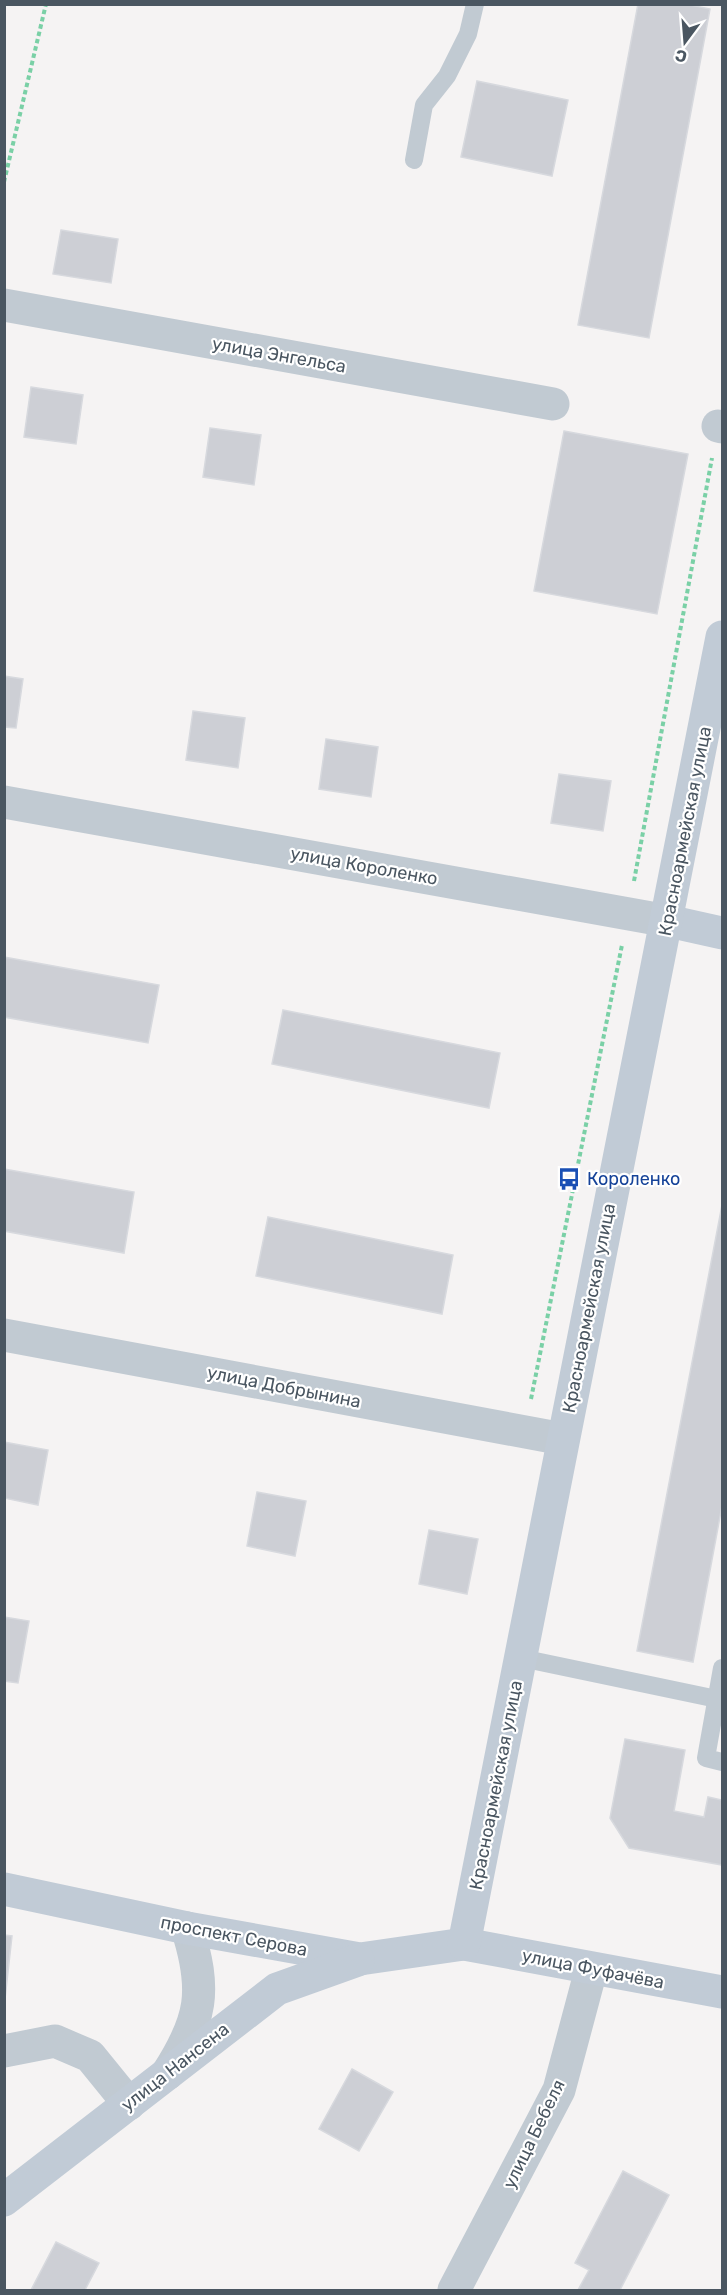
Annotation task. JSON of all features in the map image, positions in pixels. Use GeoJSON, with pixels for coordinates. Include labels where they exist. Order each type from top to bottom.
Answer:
{"type":"FeatureCollection","features":[{"type":"Feature","properties":{"kind":"main road","name":"Красноармейская улица"},"geometry":{"type":"LineString","coordinates":[[464,1944],[723,637]]}},
{"type":"Feature","properties":{"kind":"main road","name":"улица Короленко"},"geometry":{"type":"LineString","coordinates":[[668,921],[723,933]]}},
{"type":"Feature","properties":{"kind":"main road","name":"проспект Серова"},"geometry":{"type":"LineString","coordinates":[[4,1889],[188,1928],[360,1959],[464,1944]]}},
{"type":"Feature","properties":{"kind":"main road","name":"улица Фуфачёва"},"geometry":{"type":"LineString","coordinates":[[464,1944],[591,1970],[723,1992]]}},
{"type":"Feature","properties":{"kind":"main road","name":"улица Нансена"},"geometry":{"type":"LineString","coordinates":[[4,2200],[277,1989],[360,1959]]}},
{"type":"Feature","properties":{"kind":"street","name":"улица Энгельса"},"geometry":{"type":"LineString","coordinates":[[4,305],[553,404]]}},
{"type":"Feature","properties":{"kind":"street","name":"улица Короленко"},"geometry":{"type":"LineString","coordinates":[[4,802],[668,921]]}},
{"type":"Feature","properties":{"kind":"street","name":"улица Добрынина"},"geometry":{"type":"LineString","coordinates":[[4,1335],[563,1439]]}},
{"type":"Feature","properties":{"kind":"street"},"geometry":{"type":"LineString","coordinates":[[167,2074],[187,2043],[196,2015],[201,1984],[198,1959],[188,1928]]}},
{"type":"Feature","properties":{"kind":"street","name":"улица Бебеля"},"geometry":{"type":"LineString","coordinates":[[454,2290],[559,2090],[591,1970]]}},
{"type":"Feature","properties":{"kind":"street"},"geometry":{"type":"LineString","coordinates":[[4,2051],[55,2041],[90,2056],[129,2103]]}},
{"type":"Feature","properties":{"kind":"lane"},"geometry":{"type":"LineString","coordinates":[[414,160],[424,105],[447,76],[468,34],[475,4]]}},
{"type":"Feature","properties":{"kind":"lane"},"geometry":{"type":"LineString","coordinates":[[522,1658],[717,1699]]}},
{"type":"Feature","properties":{"kind":"lane"},"geometry":{"type":"LineString","coordinates":[[723,1668],[706,1758],[723,1762]]}},
{"type":"Feature","properties":{"kind":"path"},"geometry":{"type":"LineString","coordinates":[[4,182],[46,4]]}},
{"type":"Feature","properties":{"kind":"building"},"geometry":{"type":"Polygon","coordinates":[[[638,4],[686,4],[710,9],[649,338],[578,325],[638,4]]]}},
{"type":"Feature","properties":{"kind":"building"},"geometry":{"type":"Polygon","coordinates":[[[477,81],[568,100],[552,176],[461,157],[477,81]]]}},
{"type":"Feature","properties":{"kind":"building"},"geometry":{"type":"Polygon","coordinates":[[[61,230],[118,239],[111,283],[53,274],[61,230]]]}},
{"type":"Feature","properties":{"kind":"building"},"geometry":{"type":"Polygon","coordinates":[[[31,387],[83,395],[76,444],[24,437],[31,387]]]}},
{"type":"Feature","properties":{"kind":"building"},"geometry":{"type":"Polygon","coordinates":[[[210,428],[261,435],[254,485],[203,477],[210,428]]]}},
{"type":"Feature","properties":{"kind":"building"},"geometry":{"type":"Polygon","coordinates":[[[564,431],[688,454],[657,614],[534,591],[564,431]]]}},
{"type":"Feature","properties":{"kind":"building"},"geometry":{"type":"Polygon","coordinates":[[[4,676],[23,679],[16,728],[4,727],[4,676]]]}},
{"type":"Feature","properties":{"kind":"building"},"geometry":{"type":"Polygon","coordinates":[[[193,711],[245,718],[238,768],[186,760],[193,711]]]}},
{"type":"Feature","properties":{"kind":"building"},"geometry":{"type":"Polygon","coordinates":[[[326,739],[378,747],[371,797],[319,789],[326,739]]]}},
{"type":"Feature","properties":{"kind":"building"},"geometry":{"type":"Polygon","coordinates":[[[559,774],[611,781],[603,831],[551,823],[559,774]]]}},
{"type":"Feature","properties":{"kind":"building"},"geometry":{"type":"Polygon","coordinates":[[[4,957],[159,985],[148,1043],[4,1017],[4,957]]]}},
{"type":"Feature","properties":{"kind":"building"},"geometry":{"type":"Polygon","coordinates":[[[283,1010],[500,1053],[489,1108],[272,1064],[283,1010]]]}},
{"type":"Feature","properties":{"kind":"building"},"geometry":{"type":"Polygon","coordinates":[[[4,1169],[134,1192],[124,1253],[4,1231],[4,1169]]]}},
{"type":"Feature","properties":{"kind":"building"},"geometry":{"type":"Polygon","coordinates":[[[722,1205],[722,1506],[693,1662],[637,1651],[722,1205]]]}},
{"type":"Feature","properties":{"kind":"building"},"geometry":{"type":"Polygon","coordinates":[[[268,1217],[453,1255],[442,1314],[256,1276],[268,1217]]]}},
{"type":"Feature","properties":{"kind":"building"},"geometry":{"type":"Polygon","coordinates":[[[4,1442],[48,1450],[38,1505],[4,1498],[4,1442]]]}},
{"type":"Feature","properties":{"kind":"building"},"geometry":{"type":"Polygon","coordinates":[[[257,1492],[306,1501],[295,1556],[247,1546],[257,1492]]]}},
{"type":"Feature","properties":{"kind":"building"},"geometry":{"type":"Polygon","coordinates":[[[429,1530],[478,1539],[467,1594],[419,1584],[429,1530]]]}},
{"type":"Feature","properties":{"kind":"building"},"geometry":{"type":"Polygon","coordinates":[[[4,1617],[29,1621],[18,1683],[4,1681],[4,1617]]]}},
{"type":"Feature","properties":{"kind":"building"},"geometry":{"type":"Polygon","coordinates":[[[625,1739],[685,1750],[674,1811],[704,1817],[708,1797],[722,1800],[722,1865],[629,1848],[610,1818],[625,1739]]]}},
{"type":"Feature","properties":{"kind":"building"},"geometry":{"type":"Polygon","coordinates":[[[4,1935],[12,1936],[4,2008],[4,1935]]]}},
{"type":"Feature","properties":{"kind":"building"},"geometry":{"type":"Polygon","coordinates":[[[352,2069],[393,2092],[359,2151],[319,2129],[352,2069]]]}},
{"type":"Feature","properties":{"kind":"building"},"geometry":{"type":"Polygon","coordinates":[[[623,2171],[669,2195],[620,2290],[578,2290],[589,2270],[575,2263],[623,2171]]]}},
{"type":"Feature","properties":{"kind":"building"},"geometry":{"type":"Polygon","coordinates":[[[56,2242],[99,2263],[85,2290],[31,2290],[56,2242]]]}},
{"type":"Feature","properties":{"kind":"place","name":"Короленко"},"geometry":{"type":"Point","coordinates":[569,1179]}}]}
